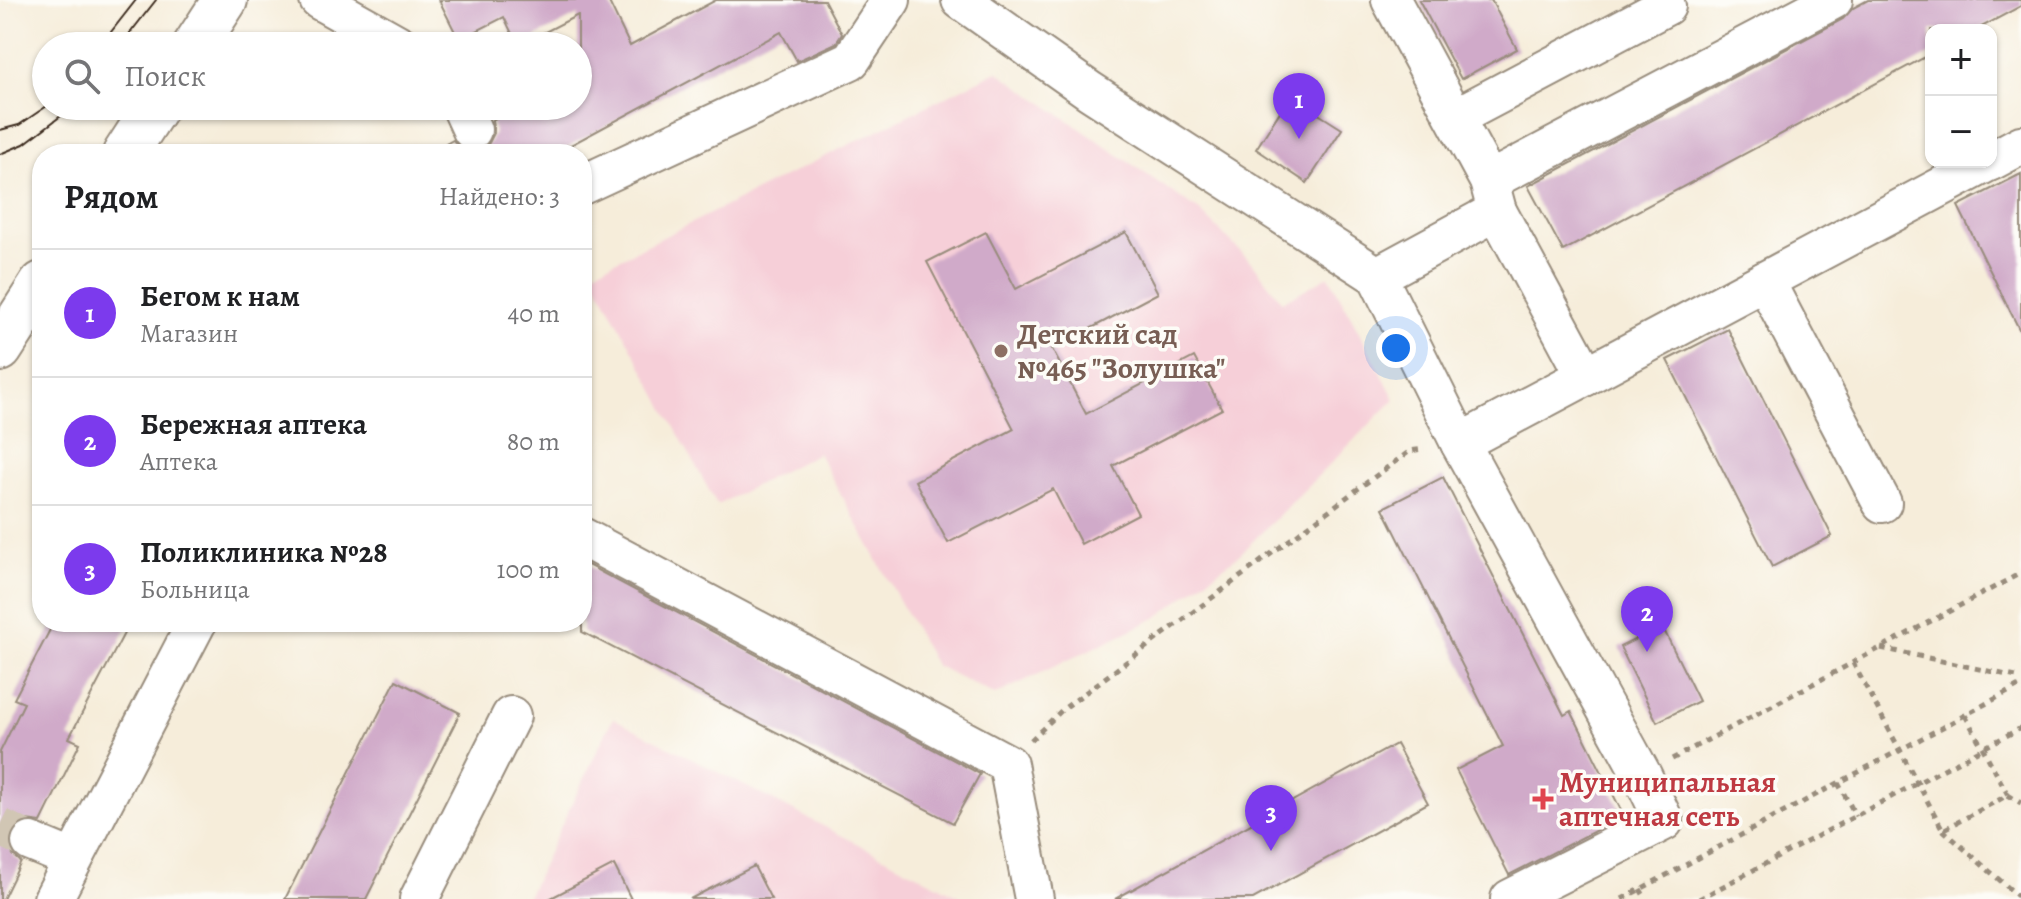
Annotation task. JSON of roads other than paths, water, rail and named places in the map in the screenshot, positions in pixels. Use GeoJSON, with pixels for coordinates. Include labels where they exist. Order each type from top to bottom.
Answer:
{"type":"FeatureCollection","features":[{"type":"Feature","properties":{"kind":"main road"},"geometry":{"type":"LineString","coordinates":[[201,32],[213,3]]}},
{"type":"Feature","properties":{"kind":"main road"},"geometry":{"type":"LineString","coordinates":[[131,144],[147,120]]}},
{"type":"Feature","properties":{"kind":"main road"},"geometry":{"type":"LineString","coordinates":[[0,349],[32,299]]}},
{"type":"Feature","properties":{"kind":"lane"},"geometry":{"type":"LineString","coordinates":[[319,0],[376,32]]}},
{"type":"Feature","properties":{"kind":"lane"},"geometry":{"type":"LineString","coordinates":[[592,180],[851,60],[891,0]]}},
{"type":"Feature","properties":{"kind":"lane"},"geometry":{"type":"LineString","coordinates":[[961,0],[1090,91],[1377,276],[1460,443],[1642,775],[1664,821],[1510,899]]}},
{"type":"Feature","properties":{"kind":"lane"},"geometry":{"type":"LineString","coordinates":[[1391,0],[1456,117],[1586,376]]}},
{"type":"Feature","properties":{"kind":"lane"},"geometry":{"type":"LineString","coordinates":[[1456,117],[1666,6],[1663,0]]}},
{"type":"Feature","properties":{"kind":"lane"},"geometry":{"type":"LineString","coordinates":[[1377,276],[1493,196],[1833,0]]}},
{"type":"Feature","properties":{"kind":"lane"},"geometry":{"type":"LineString","coordinates":[[1997,157],[2021,145]]}},
{"type":"Feature","properties":{"kind":"lane"},"geometry":{"type":"LineString","coordinates":[[1460,443],[1977,168]]}},
{"type":"Feature","properties":{"kind":"lane"},"geometry":{"type":"LineString","coordinates":[[1765,281],[1882,503]]}},
{"type":"Feature","properties":{"kind":"lane"},"geometry":{"type":"LineString","coordinates":[[592,542],[1008,764],[1034,899]]}},
{"type":"Feature","properties":{"kind":"lane"},"geometry":{"type":"LineString","coordinates":[[53,899],[192,632]]}},
{"type":"Feature","properties":{"kind":"lane"},"geometry":{"type":"LineString","coordinates":[[419,899],[511,716]]}},
{"type":"Feature","properties":{"kind":"lane"},"geometry":{"type":"LineString","coordinates":[[31,842],[72,859]]}},
{"type":"Feature","properties":{"kind":"tunnel"},"geometry":{"type":"LineString","coordinates":[[0,827],[31,842]]}},
{"type":"Feature","properties":{"kind":"tram line"},"geometry":{"type":"LineString","coordinates":[[111,32],[136,0]]}},
{"type":"Feature","properties":{"kind":"tram line"},"geometry":{"type":"LineString","coordinates":[[131,32],[156,0]]}},
{"type":"Feature","properties":{"kind":"tram line"},"geometry":{"type":"LineString","coordinates":[[0,130],[19,125],[32,116]]}},
{"type":"Feature","properties":{"kind":"tram line"},"geometry":{"type":"LineString","coordinates":[[0,154],[24,144],[56,120]]}},
{"type":"Feature","properties":{"kind":"place","name":"Бегом к нам"},"geometry":{"type":"Point","coordinates":[1299,139]}},
{"type":"Feature","properties":{"kind":"place","name":"Детский сад №465 \"Золушка\""},"geometry":{"type":"Point","coordinates":[1001,351]}},
{"type":"Feature","properties":{"kind":"place","name":"Бережная аптека"},"geometry":{"type":"Point","coordinates":[1647,652]}},
{"type":"Feature","properties":{"kind":"place","name":"Муниципальная аптечная сеть"},"geometry":{"type":"Point","coordinates":[1543,799]}},
{"type":"Feature","properties":{"kind":"place","name":"Поликлиника №28"},"geometry":{"type":"Point","coordinates":[1271,851]}}]}
